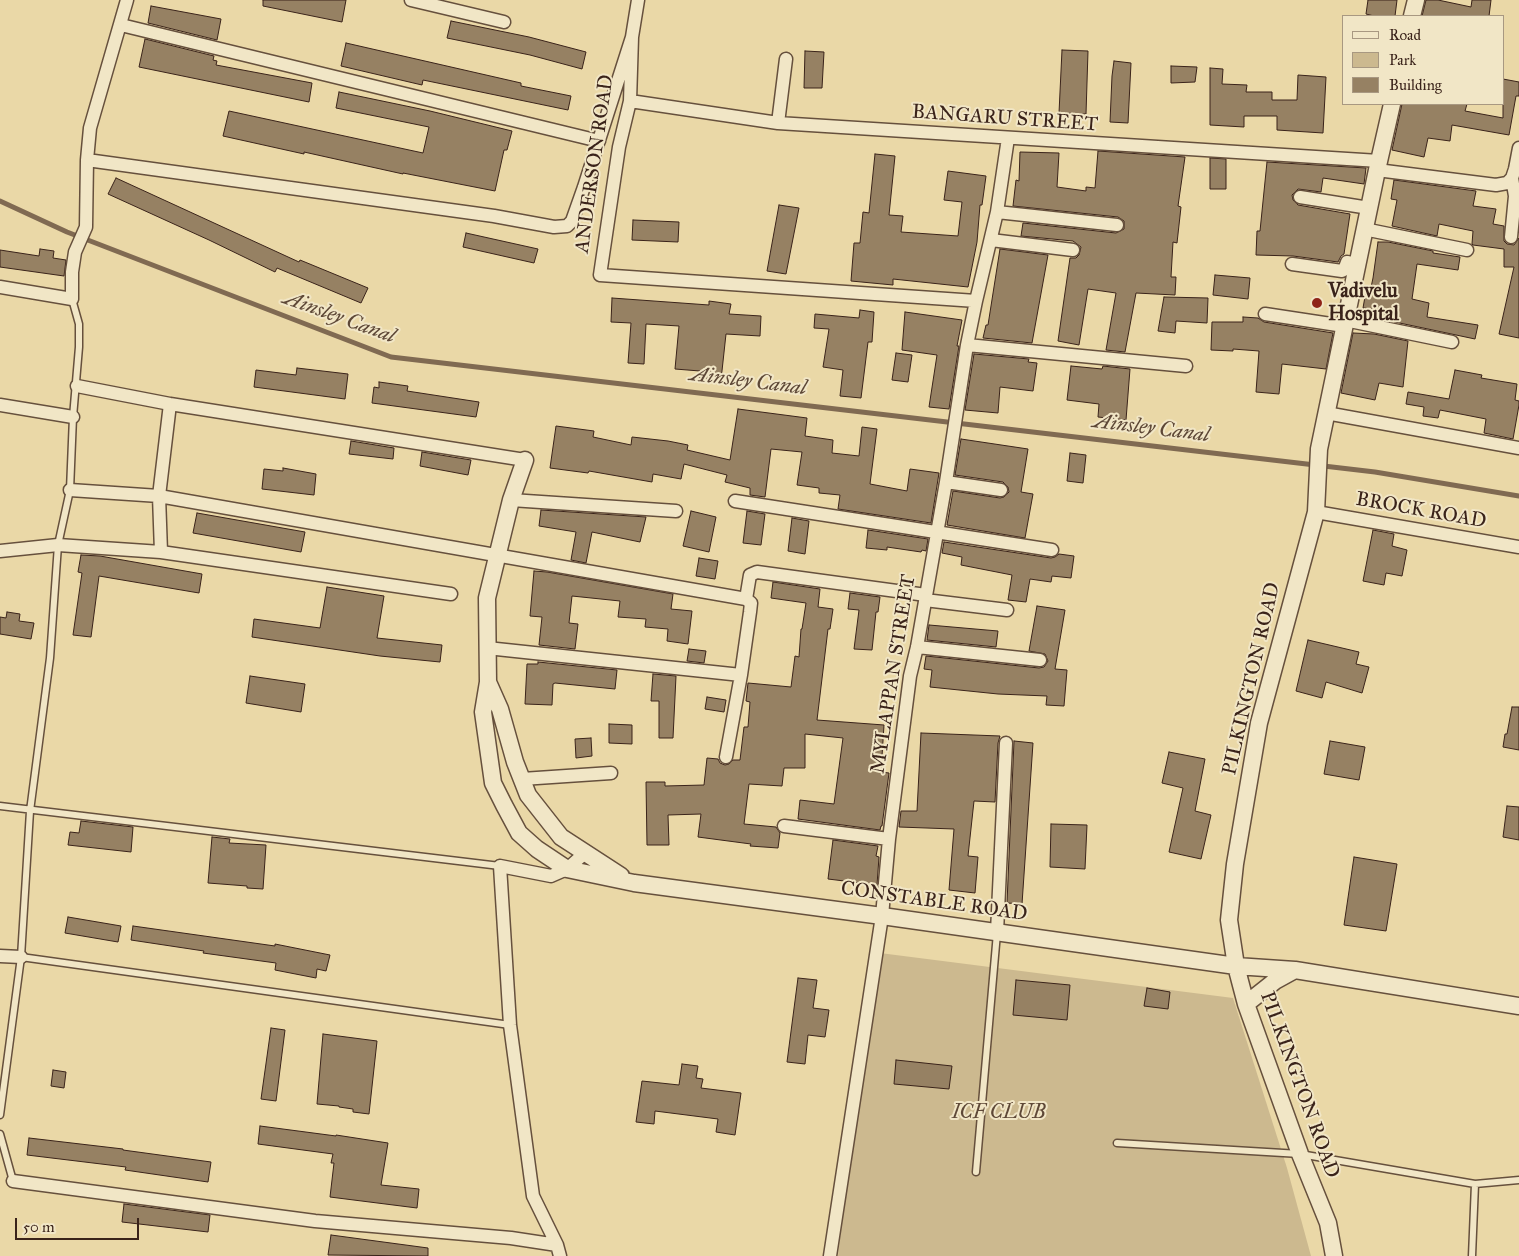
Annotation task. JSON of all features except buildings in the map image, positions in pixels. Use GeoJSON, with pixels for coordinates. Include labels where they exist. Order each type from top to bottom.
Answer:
{"type":"FeatureCollection","features":[{"type":"Feature","properties":{"kind":"street"},"geometry":{"type":"LineString","coordinates":[[0,287],[72,299],[72,272],[75,252],[86,227],[87,160],[90,128],[127,0]]}},
{"type":"Feature","properties":{"kind":"street"},"geometry":{"type":"LineString","coordinates":[[411,0],[504,22]]}},
{"type":"Feature","properties":{"kind":"street","name":"ANDERSON ROAD"},"geometry":{"type":"LineString","coordinates":[[638,0],[632,37],[630,101],[619,147],[600,275],[976,301]]}},
{"type":"Feature","properties":{"kind":"street"},"geometry":{"type":"LineString","coordinates":[[1412,15],[1416,0]]}},
{"type":"Feature","properties":{"kind":"street"},"geometry":{"type":"LineString","coordinates":[[121,26],[599,141]]}},
{"type":"Feature","properties":{"kind":"street"},"geometry":{"type":"LineString","coordinates":[[87,160],[475,214],[554,228],[567,226],[572,221],[632,37]]}},
{"type":"Feature","properties":{"kind":"street"},"geometry":{"type":"LineString","coordinates":[[778,123],[786,59]]}},
{"type":"Feature","properties":{"kind":"street","name":"BANGARU STREET"},"geometry":{"type":"LineString","coordinates":[[630,101],[778,123],[1378,165],[1496,185],[1507,183],[1512,178]]}},
{"type":"Feature","properties":{"kind":"street","name":"PILKINGTON ROAD"},"geometry":{"type":"LineString","coordinates":[[1334,1256],[1328,1223],[1300,1154],[1246,1004],[1236,966],[1229,920],[1238,845],[1260,723],[1316,512],[1319,449],[1364,229],[1392,105]]}},
{"type":"Feature","properties":{"kind":"street","name":"MYLAPPAN STREET"},"geometry":{"type":"LineString","coordinates":[[830,1256],[882,916],[889,839],[910,676],[917,647],[946,482],[967,345],[997,212],[1008,138]]}},
{"type":"Feature","properties":{"kind":"street"},"geometry":{"type":"LineString","coordinates":[[1511,237],[1515,196],[1512,178],[1519,148]]}},
{"type":"Feature","properties":{"kind":"street"},"geometry":{"type":"LineString","coordinates":[[1300,197],[1369,208]]}},
{"type":"Feature","properties":{"kind":"street"},"geometry":{"type":"LineString","coordinates":[[997,212],[1117,225]]}},
{"type":"Feature","properties":{"kind":"street"},"geometry":{"type":"LineString","coordinates":[[1364,229],[1467,250]]}},
{"type":"Feature","properties":{"kind":"street"},"geometry":{"type":"LineString","coordinates":[[991,240],[1073,250]]}},
{"type":"Feature","properties":{"kind":"street"},"geometry":{"type":"LineString","coordinates":[[1292,264],[1342,271],[1347,262],[1357,264]]}},
{"type":"Feature","properties":{"kind":"street"},"geometry":{"type":"LineString","coordinates":[[1265,314],[1345,323],[1452,342]]}},
{"type":"Feature","properties":{"kind":"street"},"geometry":{"type":"LineString","coordinates":[[967,345],[1186,366]]}},
{"type":"Feature","properties":{"kind":"street"},"geometry":{"type":"LineString","coordinates":[[77,386],[170,404],[525,460],[511,500],[487,598],[488,682],[500,709],[515,762],[528,795],[561,837],[634,883]]}},
{"type":"Feature","properties":{"kind":"street"},"geometry":{"type":"LineString","coordinates":[[161,552],[159,496],[170,404]]}},
{"type":"Feature","properties":{"kind":"street"},"geometry":{"type":"LineString","coordinates":[[0,406],[72,417]]}},
{"type":"Feature","properties":{"kind":"street"},"geometry":{"type":"LineString","coordinates":[[1326,413],[1519,448]]}},
{"type":"Feature","properties":{"kind":"street"},"geometry":{"type":"LineString","coordinates":[[946,482],[1001,490]]}},
{"type":"Feature","properties":{"kind":"street"},"geometry":{"type":"LineString","coordinates":[[70,490],[159,496],[746,599],[750,603],[750,612],[726,757]]}},
{"type":"Feature","properties":{"kind":"street"},"geometry":{"type":"LineString","coordinates":[[511,500],[676,511]]}},
{"type":"Feature","properties":{"kind":"street"},"geometry":{"type":"LineString","coordinates":[[735,501],[1052,550]]}},
{"type":"Feature","properties":{"kind":"street","name":"BROCK ROAD"},"geometry":{"type":"LineString","coordinates":[[1316,512],[1519,547]]}},
{"type":"Feature","properties":{"kind":"street"},"geometry":{"type":"LineString","coordinates":[[0,551],[58,545],[161,552],[451,594]]}},
{"type":"Feature","properties":{"kind":"street"},"geometry":{"type":"LineString","coordinates":[[746,599],[750,575],[757,572],[1007,610]]}},
{"type":"Feature","properties":{"kind":"street"},"geometry":{"type":"LineString","coordinates":[[917,647],[1040,660]]}},
{"type":"Feature","properties":{"kind":"street"},"geometry":{"type":"LineString","coordinates":[[487,648],[741,675]]}},
{"type":"Feature","properties":{"kind":"street","name":"CONSTABLE ROAD"},"geometry":{"type":"LineString","coordinates":[[488,682],[483,712],[493,783],[519,833],[537,849],[567,870],[634,883],[1236,966],[1295,970],[1519,1006]]}},
{"type":"Feature","properties":{"kind":"street"},"geometry":{"type":"LineString","coordinates":[[997,932],[1006,744]]}},
{"type":"Feature","properties":{"kind":"street"},"geometry":{"type":"LineString","coordinates":[[522,779],[611,773]]}},
{"type":"Feature","properties":{"kind":"street"},"geometry":{"type":"LineString","coordinates":[[784,826],[889,839]]}},
{"type":"Feature","properties":{"kind":"street"},"geometry":{"type":"LineString","coordinates":[[567,870],[585,853]]}},
{"type":"Feature","properties":{"kind":"street"},"geometry":{"type":"LineString","coordinates":[[500,866],[510,1025],[533,1196],[558,1250]]}},
{"type":"Feature","properties":{"kind":"street","name":"CONSTABLE ROAD"},"geometry":{"type":"LineString","coordinates":[[500,866],[551,876],[567,870]]}},
{"type":"Feature","properties":{"kind":"street"},"geometry":{"type":"LineString","coordinates":[[0,956],[21,957]]}},
{"type":"Feature","properties":{"kind":"street"},"geometry":{"type":"LineString","coordinates":[[1246,1004],[1275,981],[1295,970]]}},
{"type":"Feature","properties":{"kind":"street"},"geometry":{"type":"LineString","coordinates":[[13,1181],[314,1221],[511,1238],[558,1250]]}},
{"type":"Feature","properties":{"kind":"lane"},"geometry":{"type":"LineString","coordinates":[[0,1116],[2,1078],[21,957],[30,810],[50,658],[58,545],[70,490],[72,417],[77,386],[79,324],[72,299]]}},
{"type":"Feature","properties":{"kind":"lane"},"geometry":{"type":"LineString","coordinates":[[0,806],[500,866]]}},
{"type":"Feature","properties":{"kind":"lane"},"geometry":{"type":"LineString","coordinates":[[976,1172],[997,932]]}},
{"type":"Feature","properties":{"kind":"lane"},"geometry":{"type":"LineString","coordinates":[[21,957],[510,1025]]}},
{"type":"Feature","properties":{"kind":"lane"},"geometry":{"type":"LineString","coordinates":[[0,1134],[13,1181]]}},
{"type":"Feature","properties":{"kind":"lane"},"geometry":{"type":"LineString","coordinates":[[1116,1143],[1300,1154],[1475,1184],[1519,1180]]}},
{"type":"Feature","properties":{"kind":"lane"},"geometry":{"type":"LineString","coordinates":[[1472,1256],[1475,1184]]}},
{"type":"Feature","properties":{"kind":"green space","name":"ICF CLUB"},"geometry":{"type":"Polygon","coordinates":[[[872,952],[1233,998],[1287,1168],[1311,1256],[838,1256],[872,952]]]}},
{"type":"Feature","properties":{"kind":"waterway","name":"Ainsley Canal"},"geometry":{"type":"LineString","coordinates":[[0,201],[67,232],[391,357],[1375,472],[1519,496]]}},
{"type":"Feature","properties":{"kind":"place","name":"Vadivelu Hospital"},"geometry":{"type":"Point","coordinates":[1317,303]}}]}
